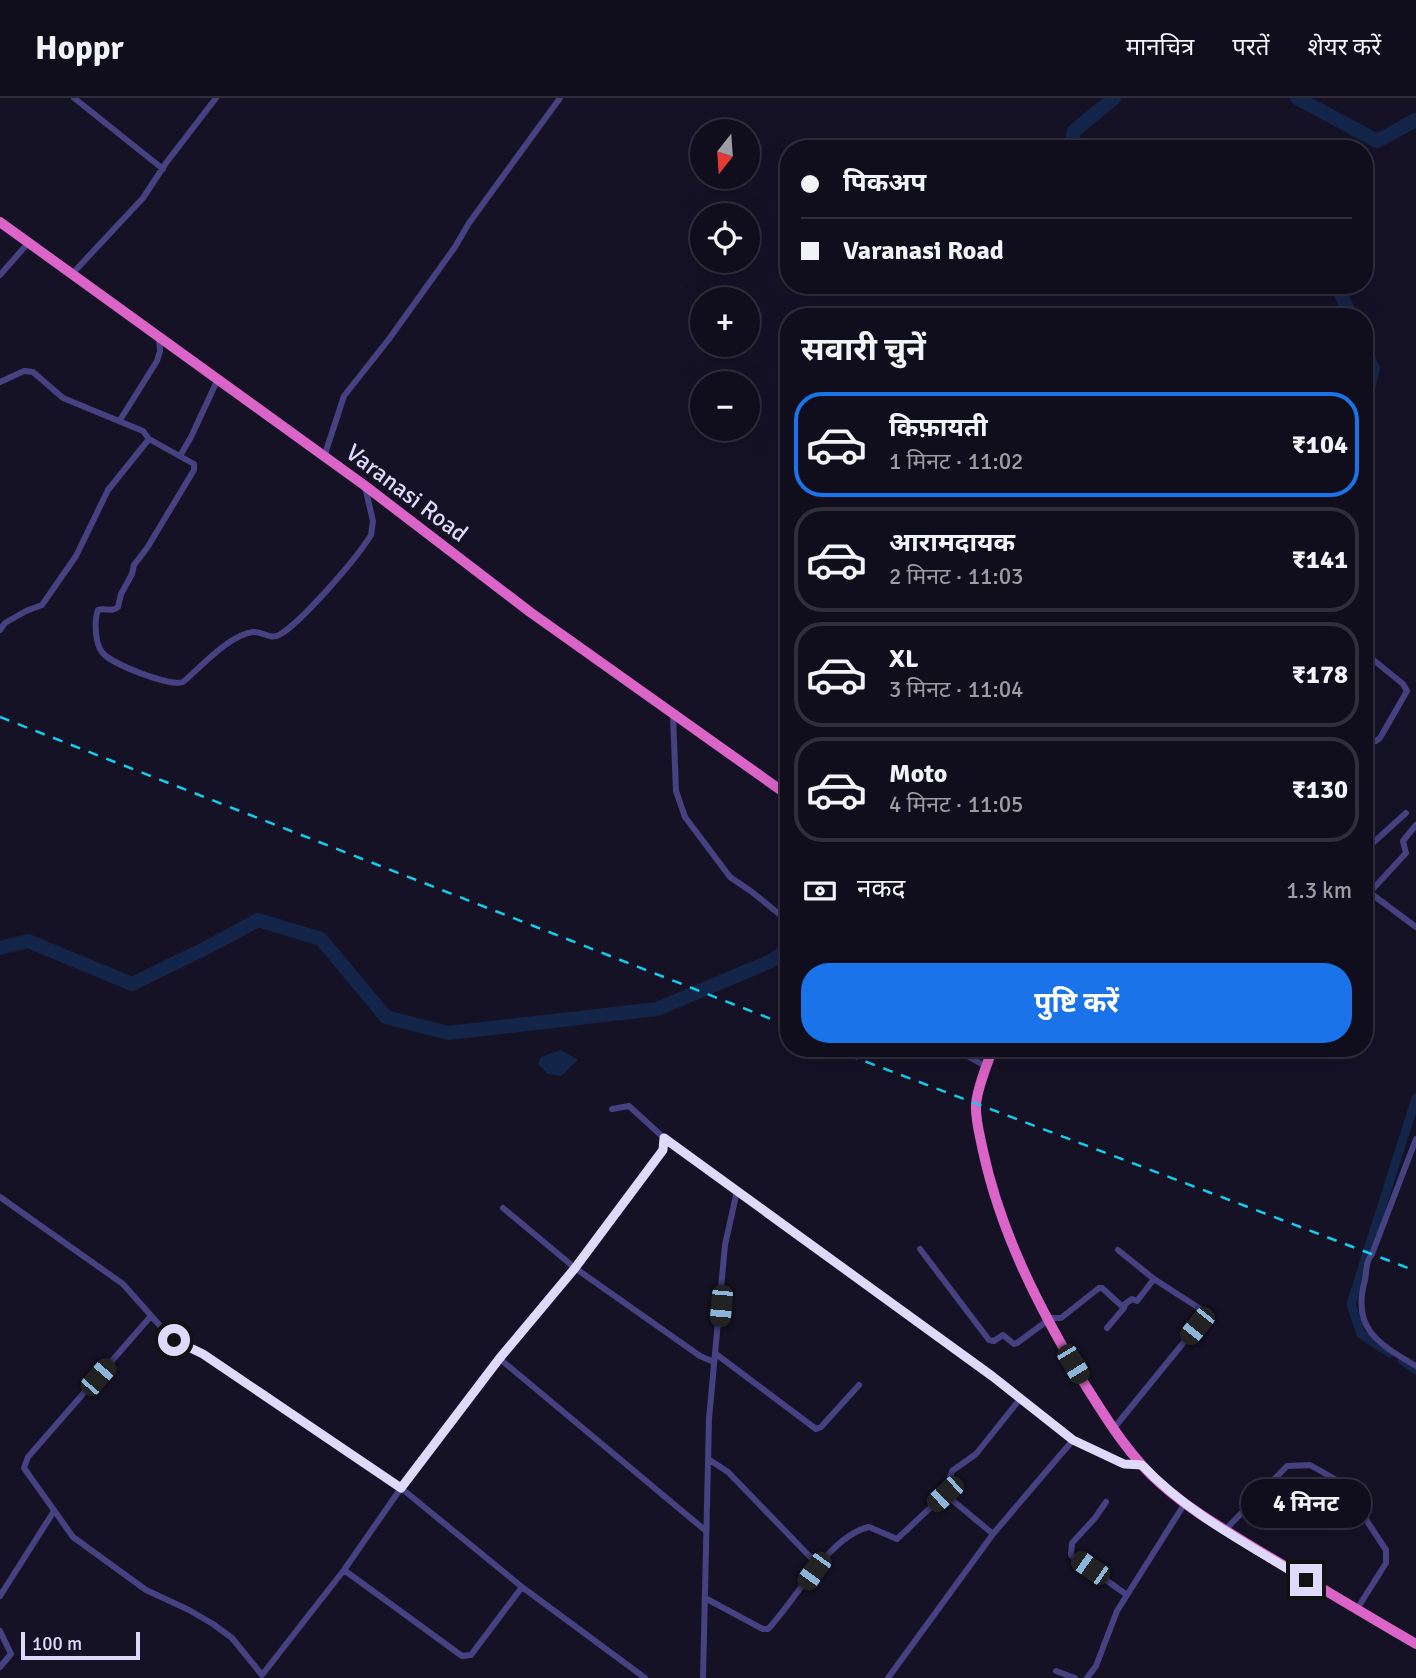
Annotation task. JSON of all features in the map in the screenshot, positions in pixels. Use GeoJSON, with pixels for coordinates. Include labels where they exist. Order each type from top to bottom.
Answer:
{"type":"FeatureCollection","features":[{"type":"Feature","properties":{"kind":"highway","name":"Varanasi Road"},"geometry":{"type":"LineString","coordinates":[[0,222],[364,485],[530,612],[780,789]]}},
{"type":"Feature","properties":{"kind":"highway"},"geometry":{"type":"LineString","coordinates":[[990,1057],[976,1102],[978,1126],[991,1183],[1021,1264],[1046,1320],[1114,1428],[1142,1465],[1185,1503],[1225,1530],[1416,1644]]}},
{"type":"Feature","properties":{"kind":"street"},"geometry":{"type":"LineString","coordinates":[[74,98],[163,169]]}},
{"type":"Feature","properties":{"kind":"street"},"geometry":{"type":"LineString","coordinates":[[72,274],[101,240],[136,207],[216,98]]}},
{"type":"Feature","properties":{"kind":"street"},"geometry":{"type":"LineString","coordinates":[[324,457],[346,391],[389,340],[456,247],[471,220],[560,98]]}},
{"type":"Feature","properties":{"kind":"street"},"geometry":{"type":"LineString","coordinates":[[0,275],[29,242]]}},
{"type":"Feature","properties":{"kind":"street"},"geometry":{"type":"LineString","coordinates":[[120,420],[157,361],[160,351],[159,338]]}},
{"type":"Feature","properties":{"kind":"street"},"geometry":{"type":"LineString","coordinates":[[0,382],[24,371],[33,372],[63,398],[143,431],[149,439],[194,464],[194,470],[134,565],[118,607],[113,610],[102,608],[98,610],[96,617],[103,654],[125,666],[171,683],[183,682],[239,636],[253,632],[271,636],[279,634],[311,606],[371,536],[373,521],[364,485]]}},
{"type":"Feature","properties":{"kind":"street"},"geometry":{"type":"LineString","coordinates":[[180,456],[217,381]]}},
{"type":"Feature","properties":{"kind":"street"},"geometry":{"type":"LineString","coordinates":[[0,630],[5,623],[42,605],[75,556],[108,490],[149,439]]}},
{"type":"Feature","properties":{"kind":"street"},"geometry":{"type":"LineString","coordinates":[[1373,660],[1416,695]]}},
{"type":"Feature","properties":{"kind":"street"},"geometry":{"type":"LineString","coordinates":[[1373,741],[1380,738],[1407,690]]}},
{"type":"Feature","properties":{"kind":"street"},"geometry":{"type":"LineString","coordinates":[[673,712],[676,791],[681,810],[730,877],[780,916]]}},
{"type":"Feature","properties":{"kind":"street"},"geometry":{"type":"LineString","coordinates":[[1373,843],[1406,813]]}},
{"type":"Feature","properties":{"kind":"street"},"geometry":{"type":"LineString","coordinates":[[1373,884],[1406,853],[1403,841],[1416,825]]}},
{"type":"Feature","properties":{"kind":"street"},"geometry":{"type":"LineString","coordinates":[[1373,895],[1416,927]]}},
{"type":"Feature","properties":{"kind":"street"},"geometry":{"type":"LineString","coordinates":[[969,1057],[987,1067]]}},
{"type":"Feature","properties":{"kind":"street"},"geometry":{"type":"LineString","coordinates":[[612,1109],[629,1106],[664,1138],[1073,1440],[1124,1464],[1142,1465]]}},
{"type":"Feature","properties":{"kind":"street"},"geometry":{"type":"LineString","coordinates":[[151,1316],[26,1462],[24,1468],[73,1537],[146,1590],[189,1609],[232,1638],[263,1676],[499,1359],[575,1268],[663,1150],[664,1138]]}},
{"type":"Feature","properties":{"kind":"street"},"geometry":{"type":"LineString","coordinates":[[1416,1139],[1367,1261],[1362,1299],[1370,1334],[1416,1366]]}},
{"type":"Feature","properties":{"kind":"street"},"geometry":{"type":"LineString","coordinates":[[703,1678],[708,1459],[714,1362],[725,1245],[737,1191]]}},
{"type":"Feature","properties":{"kind":"street"},"geometry":{"type":"LineString","coordinates":[[0,1196],[123,1284],[174,1340],[203,1354],[401,1488],[522,1587],[645,1678]]}},
{"type":"Feature","properties":{"kind":"street"},"geometry":{"type":"LineString","coordinates":[[503,1208],[575,1268],[700,1356],[714,1362]]}},
{"type":"Feature","properties":{"kind":"street"},"geometry":{"type":"LineString","coordinates":[[920,1250],[989,1340],[994,1341],[1003,1335],[1014,1344],[1017,1343],[1046,1320],[1061,1318],[1099,1288],[1124,1308]]}},
{"type":"Feature","properties":{"kind":"street"},"geometry":{"type":"LineString","coordinates":[[1114,1428],[1200,1321],[1202,1314],[1199,1308],[1154,1279],[1118,1250]]}},
{"type":"Feature","properties":{"kind":"street"},"geometry":{"type":"LineString","coordinates":[[1107,1328],[1125,1304],[1132,1299],[1137,1301],[1154,1279]]}},
{"type":"Feature","properties":{"kind":"street"},"geometry":{"type":"LineString","coordinates":[[716,1354],[816,1429],[821,1427],[859,1385]]}},
{"type":"Feature","properties":{"kind":"street"},"geometry":{"type":"LineString","coordinates":[[499,1359],[706,1531]]}},
{"type":"Feature","properties":{"kind":"street"},"geometry":{"type":"LineString","coordinates":[[705,1598],[763,1629],[768,1629],[818,1565],[842,1543],[863,1529],[873,1528],[897,1539],[945,1494],[952,1471],[976,1454],[1020,1399]]}},
{"type":"Feature","properties":{"kind":"street"},"geometry":{"type":"LineString","coordinates":[[888,1678],[993,1534],[1073,1440]]}},
{"type":"Feature","properties":{"kind":"street"},"geometry":{"type":"LineString","coordinates":[[708,1459],[727,1472],[818,1565]]}},
{"type":"Feature","properties":{"kind":"street"},"geometry":{"type":"LineString","coordinates":[[1225,1530],[1287,1466],[1310,1465],[1342,1483],[1386,1550],[1387,1557],[1386,1563],[1357,1609]]}},
{"type":"Feature","properties":{"kind":"street"},"geometry":{"type":"LineString","coordinates":[[945,1494],[993,1534]]}},
{"type":"Feature","properties":{"kind":"street"},"geometry":{"type":"LineString","coordinates":[[1106,1502],[1072,1543],[1071,1555],[1127,1595]]}},
{"type":"Feature","properties":{"kind":"street"},"geometry":{"type":"LineString","coordinates":[[1087,1678],[1096,1666],[1117,1611],[1185,1503]]}},
{"type":"Feature","properties":{"kind":"street"},"geometry":{"type":"LineString","coordinates":[[0,1596],[54,1511]]}},
{"type":"Feature","properties":{"kind":"street"},"geometry":{"type":"LineString","coordinates":[[344,1570],[461,1656],[471,1655],[522,1587]]}},
{"type":"Feature","properties":{"kind":"street"},"geometry":{"type":"LineString","coordinates":[[0,1631],[11,1654],[0,1667]]}},
{"type":"Feature","properties":{"kind":"street"},"geometry":{"type":"LineString","coordinates":[[1056,1671],[1075,1678]]}},
{"type":"Feature","properties":{"kind":"water"},"geometry":{"type":"Polygon","coordinates":[[[561,1050],[578,1060],[561,1076],[548,1074],[538,1064],[541,1057],[561,1050]]]}},
{"type":"Feature","properties":{"kind":"waterway"},"geometry":{"type":"LineString","coordinates":[[1072,140],[1074,131],[1114,98]]}},
{"type":"Feature","properties":{"kind":"waterway"},"geometry":{"type":"LineString","coordinates":[[1297,98],[1377,141],[1416,120]]}},
{"type":"Feature","properties":{"kind":"waterway"},"geometry":{"type":"LineString","coordinates":[[1341,294],[1347,308]]}},
{"type":"Feature","properties":{"kind":"waterway"},"geometry":{"type":"LineString","coordinates":[[0,948],[28,941],[132,984],[258,920],[321,939],[386,1017],[448,1033],[657,1009],[769,962],[780,955]]}},
{"type":"Feature","properties":{"kind":"waterway"},"geometry":{"type":"LineString","coordinates":[[1390,1353],[1361,1334],[1351,1304],[1416,1098]]}},
{"type":"Feature","properties":{"kind":"waterway"},"geometry":{"type":"LineString","coordinates":[[1402,1360],[1416,1370]]}},
{"type":"Feature","properties":{"kind":"railway"},"geometry":{"type":"LineString","coordinates":[[0,717],[780,1022]]}},
{"type":"Feature","properties":{"kind":"railway"},"geometry":{"type":"LineString","coordinates":[[854,1057],[1416,1271]]}},
{"type":"Feature","properties":{"kind":"route"},"geometry":{"type":"LineString","coordinates":[[174,1340],[203,1354],[401,1488],[499,1359],[575,1268],[663,1150],[664,1138],[992,1376],[1073,1440],[1124,1464],[1142,1465],[1159,1482],[1202,1515],[1306,1580]]}}]}
